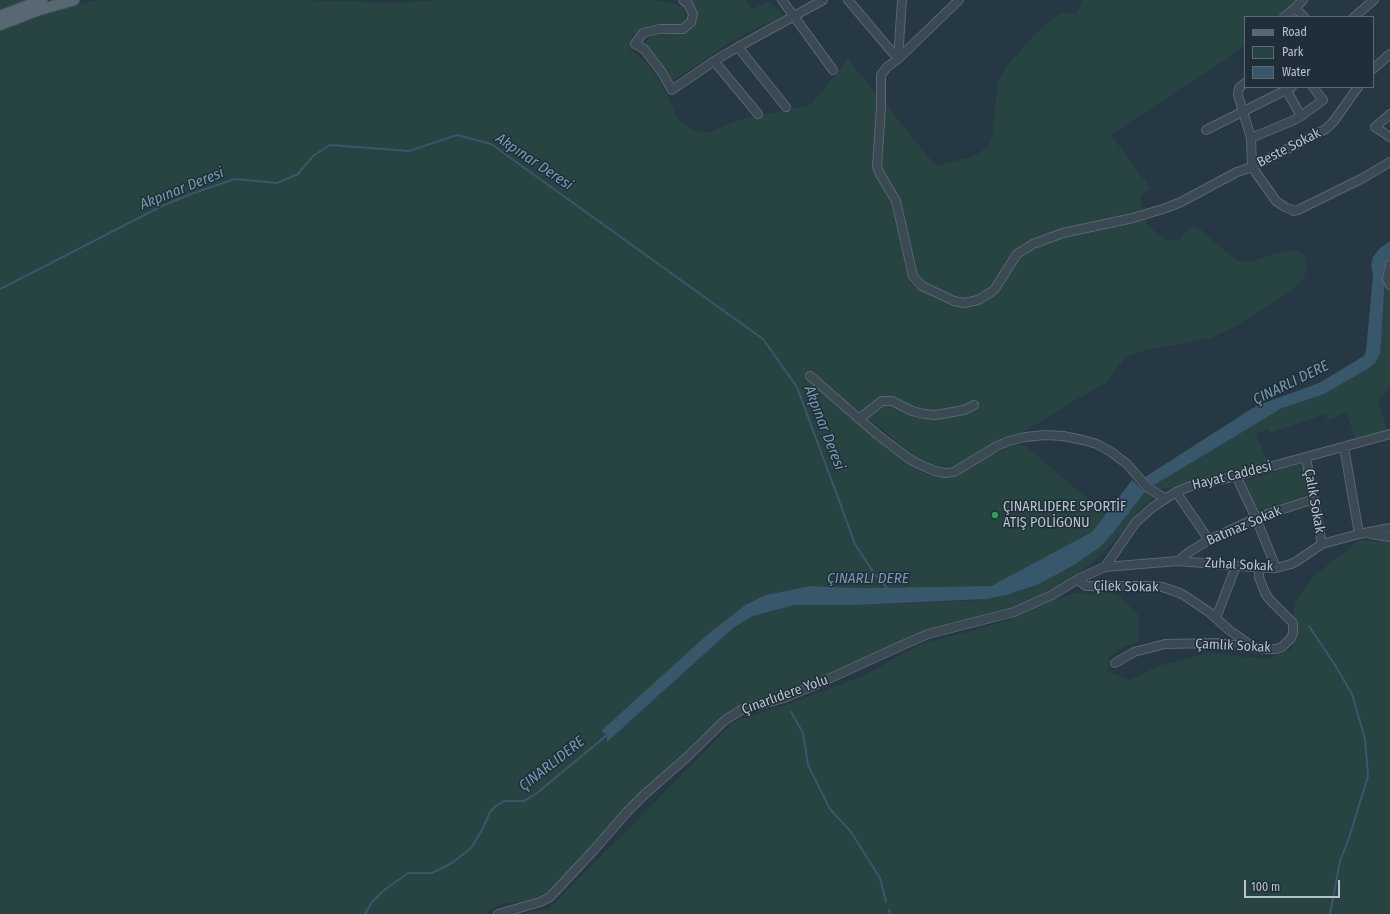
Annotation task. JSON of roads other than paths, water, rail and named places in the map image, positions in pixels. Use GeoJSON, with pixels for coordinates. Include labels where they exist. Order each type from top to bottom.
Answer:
{"type":"FeatureCollection","features":[{"type":"Feature","properties":{"kind":"main road"},"geometry":{"type":"LineString","coordinates":[[0,16],[42,0]]}},
{"type":"Feature","properties":{"kind":"main road"},"geometry":{"type":"LineString","coordinates":[[0,25],[39,10],[74,0]]}},
{"type":"Feature","properties":{"kind":"street"},"geometry":{"type":"LineString","coordinates":[[683,0],[688,4],[693,14],[691,22],[683,29],[659,29],[643,33],[635,44],[644,49],[661,71],[672,90],[738,47],[823,0]]}},
{"type":"Feature","properties":{"kind":"street"},"geometry":{"type":"LineString","coordinates":[[782,0],[833,70]]}},
{"type":"Feature","properties":{"kind":"street"},"geometry":{"type":"LineString","coordinates":[[848,0],[898,59]]}},
{"type":"Feature","properties":{"kind":"street"},"geometry":{"type":"LineString","coordinates":[[898,59],[902,0]]}},
{"type":"Feature","properties":{"kind":"street"},"geometry":{"type":"LineString","coordinates":[[959,0],[881,75],[881,107],[877,166],[896,201],[913,276],[922,286],[954,301],[964,303],[978,300],[994,290],[1017,254],[1033,244],[1063,232],[1134,218],[1166,208],[1252,166],[1276,201],[1285,208],[1294,211],[1350,184],[1390,162]]}},
{"type":"Feature","properties":{"kind":"street"},"geometry":{"type":"LineString","coordinates":[[1285,16],[1302,0]]}},
{"type":"Feature","properties":{"kind":"street"},"geometry":{"type":"LineString","coordinates":[[1355,16],[1374,0]]}},
{"type":"Feature","properties":{"kind":"street"},"geometry":{"type":"LineString","coordinates":[[1295,8],[1303,16]]}},
{"type":"Feature","properties":{"kind":"street"},"geometry":{"type":"LineString","coordinates":[[738,47],[786,107]]}},
{"type":"Feature","properties":{"kind":"street"},"geometry":{"type":"LineString","coordinates":[[1374,68],[1390,54]]}},
{"type":"Feature","properties":{"kind":"street"},"geometry":{"type":"LineString","coordinates":[[714,62],[758,114]]}},
{"type":"Feature","properties":{"kind":"street","name":"Beste Sokak"},"geometry":{"type":"LineString","coordinates":[[1244,84],[1238,91],[1251,138],[1252,166],[1330,126],[1357,88]]}},
{"type":"Feature","properties":{"kind":"street","name":"Beste Sokak"},"geometry":{"type":"LineString","coordinates":[[1251,138],[1301,116],[1323,100],[1314,88]]}},
{"type":"Feature","properties":{"kind":"street"},"geometry":{"type":"LineString","coordinates":[[1206,130],[1289,89]]}},
{"type":"Feature","properties":{"kind":"street","name":"Beste Sokak"},"geometry":{"type":"LineString","coordinates":[[1289,89],[1301,116]]}},
{"type":"Feature","properties":{"kind":"street"},"geometry":{"type":"LineString","coordinates":[[1390,114],[1375,127],[1390,137]]}},
{"type":"Feature","properties":{"kind":"street"},"geometry":{"type":"LineString","coordinates":[[1390,265],[1387,279],[1390,285]]}},
{"type":"Feature","properties":{"kind":"street"},"geometry":{"type":"LineString","coordinates":[[810,376],[859,419],[911,460],[923,466],[945,473],[954,472],[997,446],[1025,437],[1045,435],[1083,440],[1097,444],[1112,452],[1127,464],[1148,488],[1165,498]]}},
{"type":"Feature","properties":{"kind":"street"},"geometry":{"type":"LineString","coordinates":[[859,419],[882,401],[892,401],[912,411],[936,415],[964,410],[974,405]]}},
{"type":"Feature","properties":{"kind":"street","name":"Hayat Caddesi"},"geometry":{"type":"LineString","coordinates":[[1105,567],[1136,522],[1152,507],[1176,492],[1191,486],[1306,458],[1390,434]]}},
{"type":"Feature","properties":{"kind":"street"},"geometry":{"type":"LineString","coordinates":[[1344,447],[1362,533],[1390,537]]}},
{"type":"Feature","properties":{"kind":"street","name":"Çalık Sokak"},"geometry":{"type":"LineString","coordinates":[[1306,458],[1322,544]]}},
{"type":"Feature","properties":{"kind":"street"},"geometry":{"type":"LineString","coordinates":[[1236,476],[1256,518],[1276,568]]}},
{"type":"Feature","properties":{"kind":"street"},"geometry":{"type":"LineString","coordinates":[[1176,492],[1209,540]]}},
{"type":"Feature","properties":{"kind":"street","name":"Batmaz Sokak"},"geometry":{"type":"LineString","coordinates":[[1178,561],[1189,552],[1209,540],[1256,518],[1314,499]]}},
{"type":"Feature","properties":{"kind":"street","name":"Zuhal Sokak"},"geometry":{"type":"LineString","coordinates":[[1105,567],[1178,561],[1276,568],[1290,564],[1322,544],[1362,533],[1390,528]]}},
{"type":"Feature","properties":{"kind":"street"},"geometry":{"type":"LineString","coordinates":[[1216,618],[1236,566]]}},
{"type":"Feature","properties":{"kind":"street","name":"Çınarlıdere Yolu"},"geometry":{"type":"LineString","coordinates":[[498,914],[540,902],[550,897],[645,794],[721,723],[743,709],[784,698],[928,634],[1014,612],[1052,595],[1105,567]]}},
{"type":"Feature","properties":{"kind":"street","name":"Çamlık Sokak"},"geometry":{"type":"LineString","coordinates":[[1115,663],[1134,652],[1165,644],[1216,643],[1276,649],[1288,643],[1292,638],[1293,622],[1270,600],[1265,593],[1259,577],[1259,567]]}},
{"type":"Feature","properties":{"kind":"street","name":"Çilek Sokak"},"geometry":{"type":"LineString","coordinates":[[1078,580],[1086,586],[1162,587],[1182,594],[1216,618],[1240,639],[1254,647]]}},
{"type":"Feature","properties":{"kind":"water"},"geometry":{"type":"Polygon","coordinates":[[[1390,241],[1390,259],[1386,266],[1385,275],[1380,353],[1375,363],[1324,394],[1282,408],[1154,485],[1149,482],[1145,477],[1251,409],[1319,383],[1364,356],[1366,351],[1373,275],[1371,265],[1373,257],[1380,248],[1390,241]]]}},
{"type":"Feature","properties":{"kind":"water"},"geometry":{"type":"Polygon","coordinates":[[[1132,480],[1145,492],[1112,534],[1100,547],[1074,565],[1039,584],[1007,595],[986,599],[856,605],[794,605],[753,616],[733,628],[607,742],[607,735],[601,731],[707,635],[745,605],[765,595],[811,586],[859,588],[991,586],[1092,532],[1132,480]]]}},
{"type":"Feature","properties":{"kind":"waterway","name":"Akpınar Deresi"},"geometry":{"type":"LineString","coordinates":[[0,289],[162,206],[194,193],[235,179],[277,183],[298,174],[313,156],[330,145],[409,151],[457,135],[491,144],[763,339],[797,387],[855,544],[874,573],[888,589]]}},
{"type":"Feature","properties":{"kind":"waterway"},"geometry":{"type":"LineString","coordinates":[[1309,626],[1352,694],[1365,739],[1368,776],[1349,838],[1340,861],[1330,914]]}},
{"type":"Feature","properties":{"kind":"waterway"},"geometry":{"type":"LineString","coordinates":[[791,712],[803,733],[808,765],[830,809],[851,832],[880,878],[886,902]]}},
{"type":"Feature","properties":{"kind":"waterway","name":"ÇINARLIDERE"},"geometry":{"type":"LineString","coordinates":[[365,914],[372,902],[383,891],[408,873],[432,873],[452,863],[471,848],[482,830],[490,812],[496,806],[504,801],[524,801],[537,793],[607,735]]}},
{"type":"Feature","properties":{"kind":"waterway"},"geometry":{"type":"LineString","coordinates":[[889,910],[890,914]]}},
{"type":"Feature","properties":{"kind":"place","name":"ÇINARLIDERE SPORTİF ATIŞ POLİGONU"},"geometry":{"type":"Point","coordinates":[995,515]}},
{"type":"Feature","properties":{"kind":"water label","name":"ÇINARLI DERE"},"geometry":{"type":"Point","coordinates":[1291,383]}},
{"type":"Feature","properties":{"kind":"water label","name":"ÇINARLI DERE"},"geometry":{"type":"Point","coordinates":[868,579]}}]}
